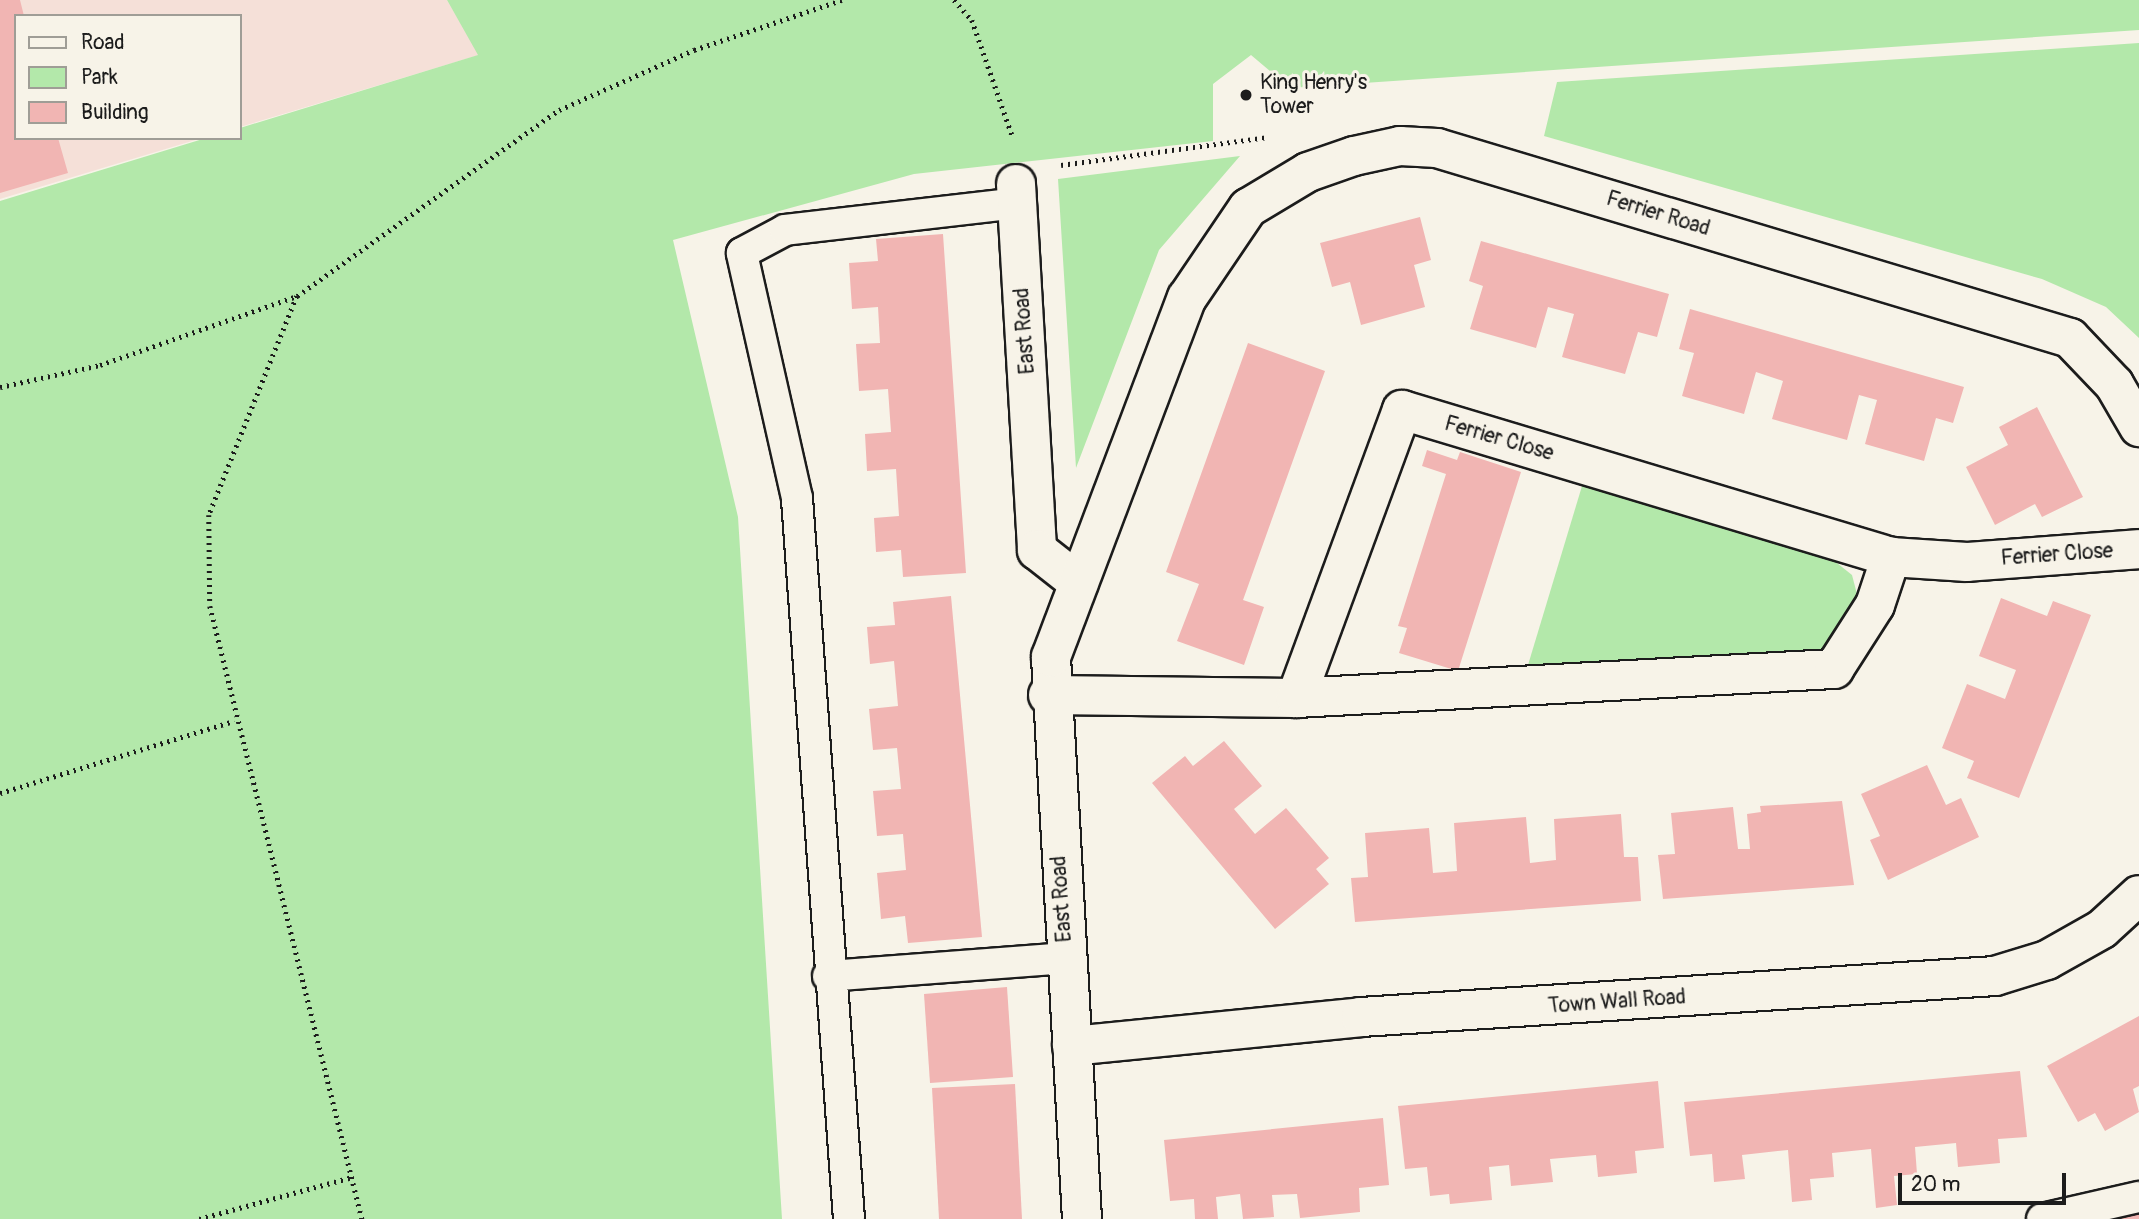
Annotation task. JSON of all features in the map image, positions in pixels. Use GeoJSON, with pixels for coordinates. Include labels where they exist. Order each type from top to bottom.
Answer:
{"type":"FeatureCollection","features":[{"type":"Feature","properties":{"kind":"street","name":"Ferrier Road"},"geometry":{"type":"LineString","coordinates":[[1186,299],[1248,208],[1332,163],[1400,146],[1437,148],[2070,338],[2114,384],[2139,427]]}},
{"type":"Feature","properties":{"kind":"street","name":"East Road"},"geometry":{"type":"LineString","coordinates":[[1016,186],[1037,550],[1079,583]]}},
{"type":"Feature","properties":{"kind":"street","name":"East Road"},"geometry":{"type":"LineString","coordinates":[[1082,1219],[1048,695],[1051,657],[1186,299]]}},
{"type":"Feature","properties":{"kind":"street","name":"Ferrier Close"},"geometry":{"type":"LineString","coordinates":[[1296,698],[1402,410],[1891,557],[1967,562],[2139,548]]}},
{"type":"Feature","properties":{"kind":"street"},"geometry":{"type":"LineString","coordinates":[[1048,695],[1296,698],[1834,670],[1875,605],[1891,557]]}},
{"type":"Feature","properties":{"kind":"street","name":"Town Wall Road"},"geometry":{"type":"LineString","coordinates":[[1072,1045],[1361,1017],[1995,976],[2047,960],[2102,929],[2139,895]]}},
{"type":"Feature","properties":{"kind":"lane"},"geometry":{"type":"LineString","coordinates":[[849,1219],[828,976],[797,498],[742,253],[785,230],[1016,186]]}},
{"type":"Feature","properties":{"kind":"lane"},"geometry":{"type":"LineString","coordinates":[[828,976],[1065,958]]}},
{"type":"Feature","properties":{"kind":"lane"},"geometry":{"type":"LineString","coordinates":[[2042,1219],[2139,1196]]}},
{"type":"Feature","properties":{"kind":"path"},"geometry":{"type":"LineString","coordinates":[[0,387],[100,365],[297,296],[559,110],[694,50],[842,0]]}},
{"type":"Feature","properties":{"kind":"path"},"geometry":{"type":"LineString","coordinates":[[954,0],[972,20],[1011,122],[1016,186],[1268,137],[1315,146],[1332,163]]}},
{"type":"Feature","properties":{"kind":"path"},"geometry":{"type":"LineString","coordinates":[[297,296],[209,514],[210,606],[234,721],[362,1219]]}},
{"type":"Feature","properties":{"kind":"path"},"geometry":{"type":"LineString","coordinates":[[0,793],[234,721]]}},
{"type":"Feature","properties":{"kind":"path"},"geometry":{"type":"LineString","coordinates":[[199,1219],[353,1177]]}},
{"type":"Feature","properties":{"kind":"shaded area"},"geometry":{"type":"Polygon","coordinates":[[[0,0],[447,0],[479,55],[242,126],[242,14],[14,14],[14,140],[195,140],[0,199],[0,0]]]}},
{"type":"Feature","properties":{"kind":"green space"},"geometry":{"type":"Polygon","coordinates":[[[447,0],[2139,0],[2139,30],[1290,88],[1251,55],[1213,84],[1213,141],[914,174],[673,240],[738,517],[782,1219],[0,1219],[0,201],[199,140],[242,140],[242,127],[478,55],[447,0]]]}},
{"type":"Feature","properties":{"kind":"green space"},"geometry":{"type":"Polygon","coordinates":[[[2139,43],[2139,338],[2106,307],[2042,279],[1544,136],[1557,82],[2139,43]]]}},
{"type":"Feature","properties":{"kind":"green space"},"geometry":{"type":"Polygon","coordinates":[[[1240,156],[1159,250],[1076,468],[1058,179],[1240,156]]]}},
{"type":"Feature","properties":{"kind":"green space"},"geometry":{"type":"Polygon","coordinates":[[[1582,486],[1832,559],[1852,575],[1858,598],[1839,644],[1815,657],[1525,675],[1582,486]]]}},
{"type":"Feature","properties":{"kind":"building"},"geometry":{"type":"Polygon","coordinates":[[[0,0],[20,0],[24,14],[14,14],[14,140],[59,140],[68,173],[0,193],[0,0]]]}},
{"type":"Feature","properties":{"kind":"building"},"geometry":{"type":"Polygon","coordinates":[[[1420,217],[1431,260],[1414,265],[1425,307],[1361,325],[1350,282],[1332,287],[1320,243],[1420,217]]]}},
{"type":"Feature","properties":{"kind":"building"},"geometry":{"type":"Polygon","coordinates":[[[943,234],[966,573],[903,577],[901,550],[876,552],[874,518],[899,516],[896,469],[867,471],[865,434],[891,432],[888,389],[859,391],[856,344],[880,343],[878,307],[852,309],[849,263],[878,261],[876,239],[943,234]]]}},
{"type":"Feature","properties":{"kind":"building"},"geometry":{"type":"Polygon","coordinates":[[[1481,241],[1669,294],[1657,337],[1638,332],[1625,374],[1562,357],[1574,314],[1548,307],[1536,348],[1470,329],[1483,286],[1469,281],[1481,241]]]}},
{"type":"Feature","properties":{"kind":"building"},"geometry":{"type":"Polygon","coordinates":[[[1690,309],[1964,387],[1953,423],[1936,418],[1924,461],[1865,444],[1877,400],[1859,395],[1847,440],[1772,419],[1783,381],[1756,372],[1744,414],[1682,396],[1694,353],[1679,349],[1690,309]]]}},
{"type":"Feature","properties":{"kind":"building"},"geometry":{"type":"Polygon","coordinates":[[[1248,343],[1325,371],[1243,600],[1264,607],[1244,665],[1177,641],[1199,584],[1166,572],[1248,343]]]}},
{"type":"Feature","properties":{"kind":"building"},"geometry":{"type":"Polygon","coordinates":[[[2037,407],[2083,497],[2042,517],[2035,504],[1995,525],[1966,467],[2008,445],[1999,427],[2037,407]]]}},
{"type":"Feature","properties":{"kind":"building"},"geometry":{"type":"Polygon","coordinates":[[[1427,450],[1457,460],[1460,452],[1521,472],[1458,671],[1399,653],[1407,628],[1398,626],[1446,474],[1422,466],[1427,450]]]}},
{"type":"Feature","properties":{"kind":"building"},"geometry":{"type":"Polygon","coordinates":[[[951,596],[982,937],[908,943],[905,916],[881,919],[877,873],[906,870],[903,834],[877,836],[873,791],[901,789],[897,748],[873,750],[869,709],[898,706],[894,661],[870,664],[867,627],[895,625],[893,602],[951,596]]]}},
{"type":"Feature","properties":{"kind":"building"},"geometry":{"type":"Polygon","coordinates":[[[2001,598],[2047,616],[2053,601],[2091,615],[2019,798],[1967,778],[1974,761],[1942,748],[1967,684],[2005,699],[2016,670],[1979,656],[2001,598]]]}},
{"type":"Feature","properties":{"kind":"building"},"geometry":{"type":"Polygon","coordinates":[[[1224,741],[1262,786],[1234,809],[1255,834],[1286,808],[1329,858],[1316,869],[1329,884],[1275,929],[1152,783],[1185,756],[1193,766],[1224,741]]]}},
{"type":"Feature","properties":{"kind":"building"},"geometry":{"type":"Polygon","coordinates":[[[1927,765],[1946,805],[1961,798],[1979,837],[1888,880],[1870,840],[1880,836],[1861,794],[1927,765]]]}},
{"type":"Feature","properties":{"kind":"building"},"geometry":{"type":"Polygon","coordinates":[[[1842,801],[1854,885],[1663,899],[1658,855],[1675,854],[1671,813],[1733,807],[1738,849],[1750,849],[1747,814],[1761,812],[1760,806],[1842,801]]]}},
{"type":"Feature","properties":{"kind":"building"},"geometry":{"type":"Polygon","coordinates":[[[1621,814],[1624,857],[1638,857],[1641,901],[1355,922],[1351,878],[1368,877],[1365,833],[1429,828],[1433,873],[1457,871],[1454,823],[1526,817],[1530,863],[1556,860],[1554,819],[1621,814]]]}},
{"type":"Feature","properties":{"kind":"building"},"geometry":{"type":"Polygon","coordinates":[[[1007,987],[1013,1077],[930,1083],[924,994],[1007,987]]]}},
{"type":"Feature","properties":{"kind":"building"},"geometry":{"type":"Polygon","coordinates":[[[2139,1016],[2139,1086],[2133,1089],[2139,1112],[2105,1131],[2095,1113],[2078,1122],[2047,1066],[2139,1016]]]}},
{"type":"Feature","properties":{"kind":"building"},"geometry":{"type":"Polygon","coordinates":[[[2020,1071],[2027,1137],[1998,1139],[2000,1163],[1958,1167],[1956,1143],[1915,1147],[1917,1174],[1894,1176],[1897,1205],[1876,1208],[1871,1149],[1832,1153],[1834,1177],[1810,1179],[1812,1200],[1792,1202],[1788,1150],[1742,1155],[1745,1179],[1714,1182],[1712,1154],[1690,1156],[1684,1102],[2020,1071]]]}},
{"type":"Feature","properties":{"kind":"building"},"geometry":{"type":"Polygon","coordinates":[[[1658,1081],[1664,1148],[1635,1151],[1637,1173],[1598,1177],[1596,1155],[1550,1159],[1553,1182],[1511,1186],[1509,1165],[1489,1167],[1492,1200],[1450,1204],[1449,1194],[1430,1196],[1427,1167],[1405,1169],[1398,1106],[1658,1081]]]}},
{"type":"Feature","properties":{"kind":"building"},"geometry":{"type":"Polygon","coordinates":[[[1015,1084],[1022,1219],[939,1219],[932,1088],[1015,1084]]]}},
{"type":"Feature","properties":{"kind":"building"},"geometry":{"type":"Polygon","coordinates":[[[1383,1118],[1389,1185],[1359,1188],[1360,1212],[1300,1218],[1297,1194],[1272,1195],[1274,1217],[1243,1219],[1240,1194],[1216,1197],[1218,1219],[1195,1219],[1194,1199],[1170,1201],[1164,1140],[1383,1118]]]}},
{"type":"Feature","properties":{"kind":"building"},"geometry":{"type":"Polygon","coordinates":[[[2139,1207],[2139,1219],[2084,1219],[2139,1207]]]}},
{"type":"Feature","properties":{"kind":"place","name":"King Henry's Tower"},"geometry":{"type":"Point","coordinates":[1246,95]}}]}
